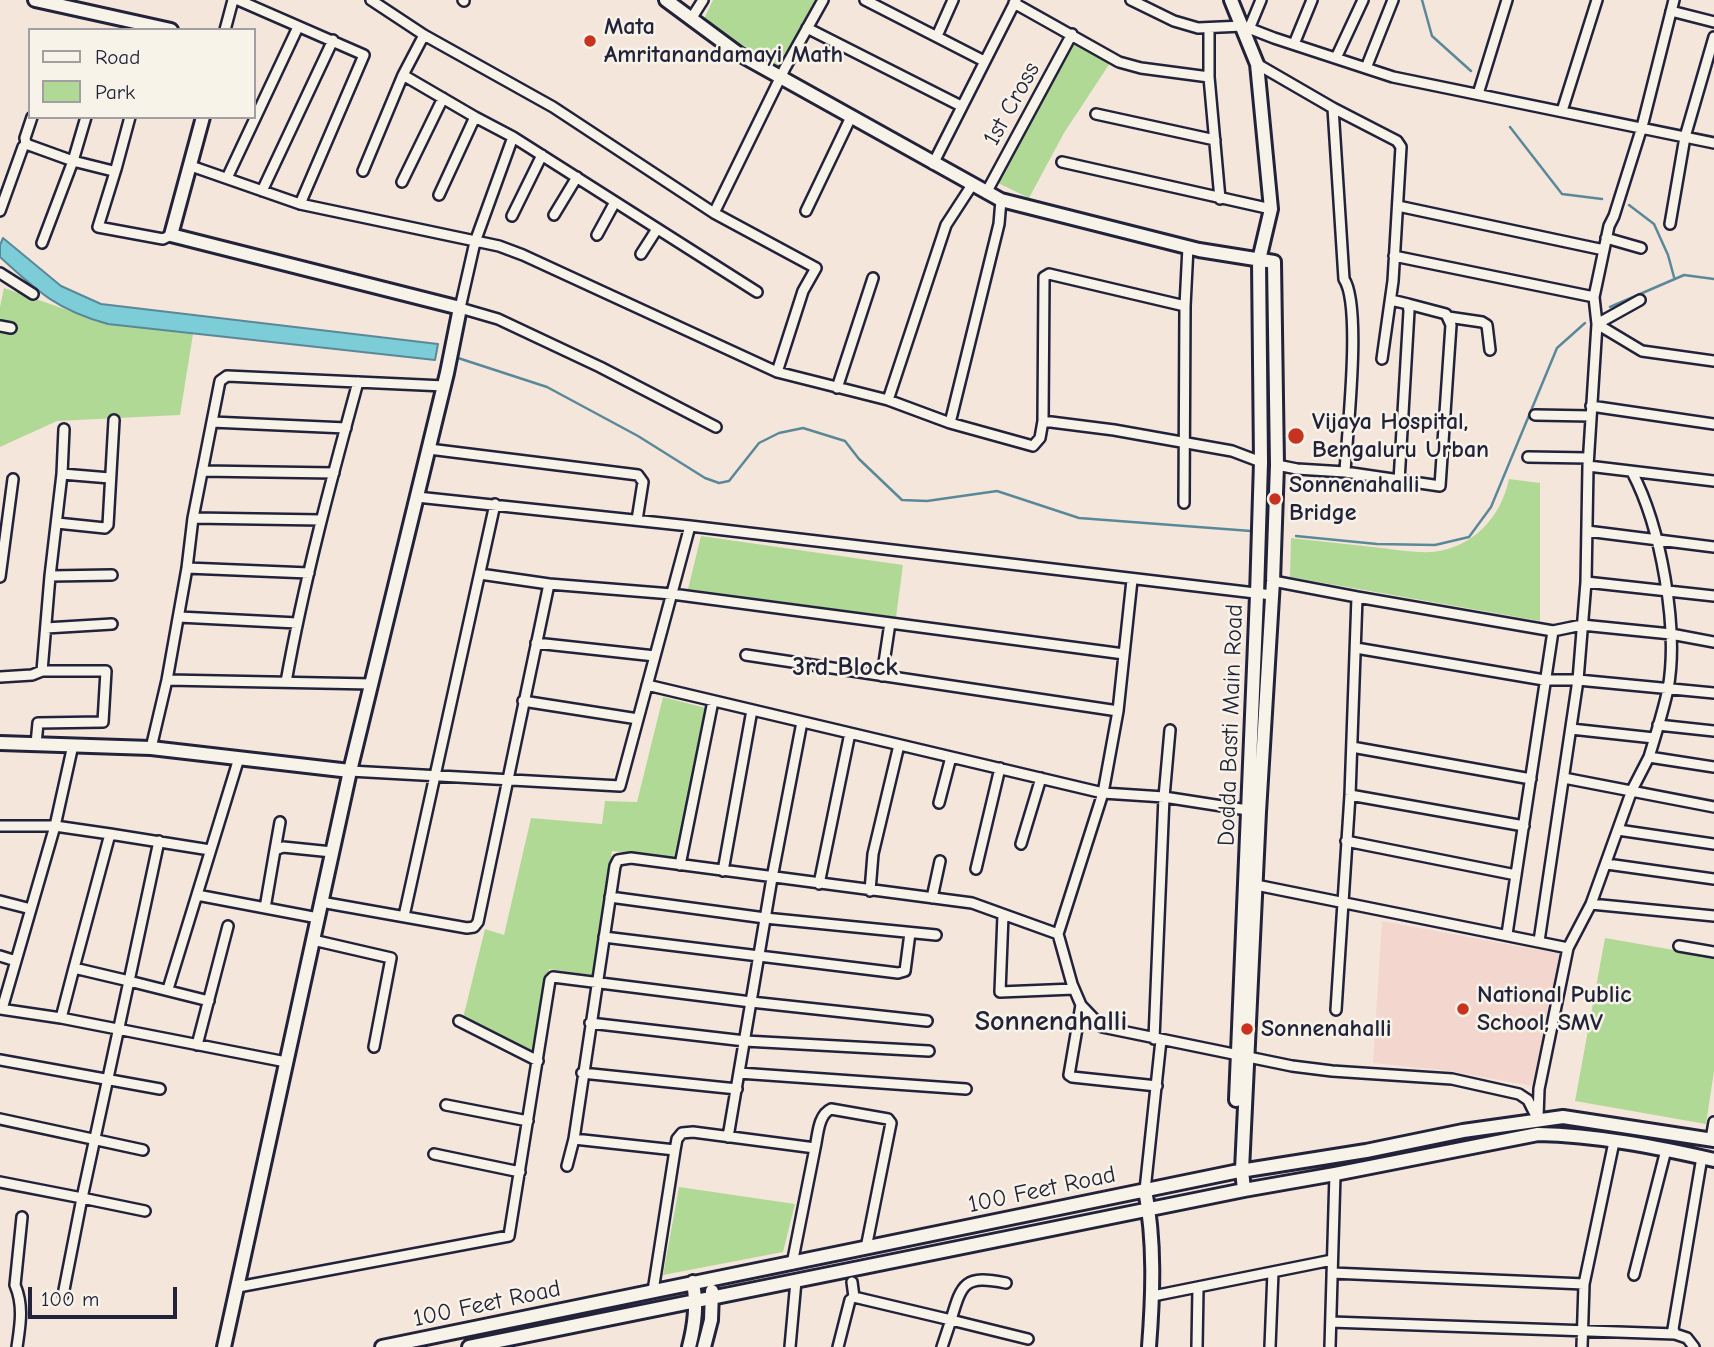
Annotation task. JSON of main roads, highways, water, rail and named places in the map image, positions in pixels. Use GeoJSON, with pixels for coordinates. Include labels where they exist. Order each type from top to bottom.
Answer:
{"type":"FeatureCollection","features":[{"type":"Feature","properties":{"kind":"water"},"geometry":{"type":"Polygon","coordinates":[[[3,238],[61,286],[101,304],[438,344],[435,360],[108,324],[90,319],[61,306],[37,290],[0,257],[3,238]]]}},
{"type":"Feature","properties":{"kind":"waterway"},"geometry":{"type":"LineString","coordinates":[[1422,0],[1432,36],[1471,71]]}},
{"type":"Feature","properties":{"kind":"waterway"},"geometry":{"type":"LineString","coordinates":[[1510,127],[1562,194],[1602,199]]}},
{"type":"Feature","properties":{"kind":"waterway"},"geometry":{"type":"LineString","coordinates":[[1629,205],[1654,224],[1668,255],[1674,277]]}},
{"type":"Feature","properties":{"kind":"waterway"},"geometry":{"type":"LineString","coordinates":[[1610,307],[1684,275],[1714,279]]}},
{"type":"Feature","properties":{"kind":"waterway"},"geometry":{"type":"LineString","coordinates":[[1296,536],[1377,544],[1435,545],[1469,537],[1491,507],[1557,348],[1585,323]]}},
{"type":"Feature","properties":{"kind":"waterway"},"geometry":{"type":"LineString","coordinates":[[455,357],[547,387],[638,436],[705,478],[719,483],[729,481],[759,443],[779,433],[803,428],[845,441],[859,459],[902,500],[927,501],[997,491],[1079,518],[1251,531]]}},
{"type":"Feature","properties":{"kind":"place","name":"Mata Amritanandamayi Math"},"geometry":{"type":"Point","coordinates":[590,41]}},
{"type":"Feature","properties":{"kind":"place","name":"Vijaya Hospital, Bengaluru Urban"},"geometry":{"type":"Point","coordinates":[1296,436]}},
{"type":"Feature","properties":{"kind":"place","name":"Sonnenahalli Bridge"},"geometry":{"type":"Point","coordinates":[1275,499]}},
{"type":"Feature","properties":{"kind":"place","name":"National Public School, SMV"},"geometry":{"type":"Point","coordinates":[1463,1009]}},
{"type":"Feature","properties":{"kind":"place","name":"Sonnenahalli"},"geometry":{"type":"Point","coordinates":[1247,1029]}},
{"type":"Feature","properties":{"kind":"district","name":"3rd Block"},"geometry":{"type":"Point","coordinates":[845,668]}},
{"type":"Feature","properties":{"kind":"district","name":"Sonnenahalli"},"geometry":{"type":"Point","coordinates":[1051,1022]}}]}
